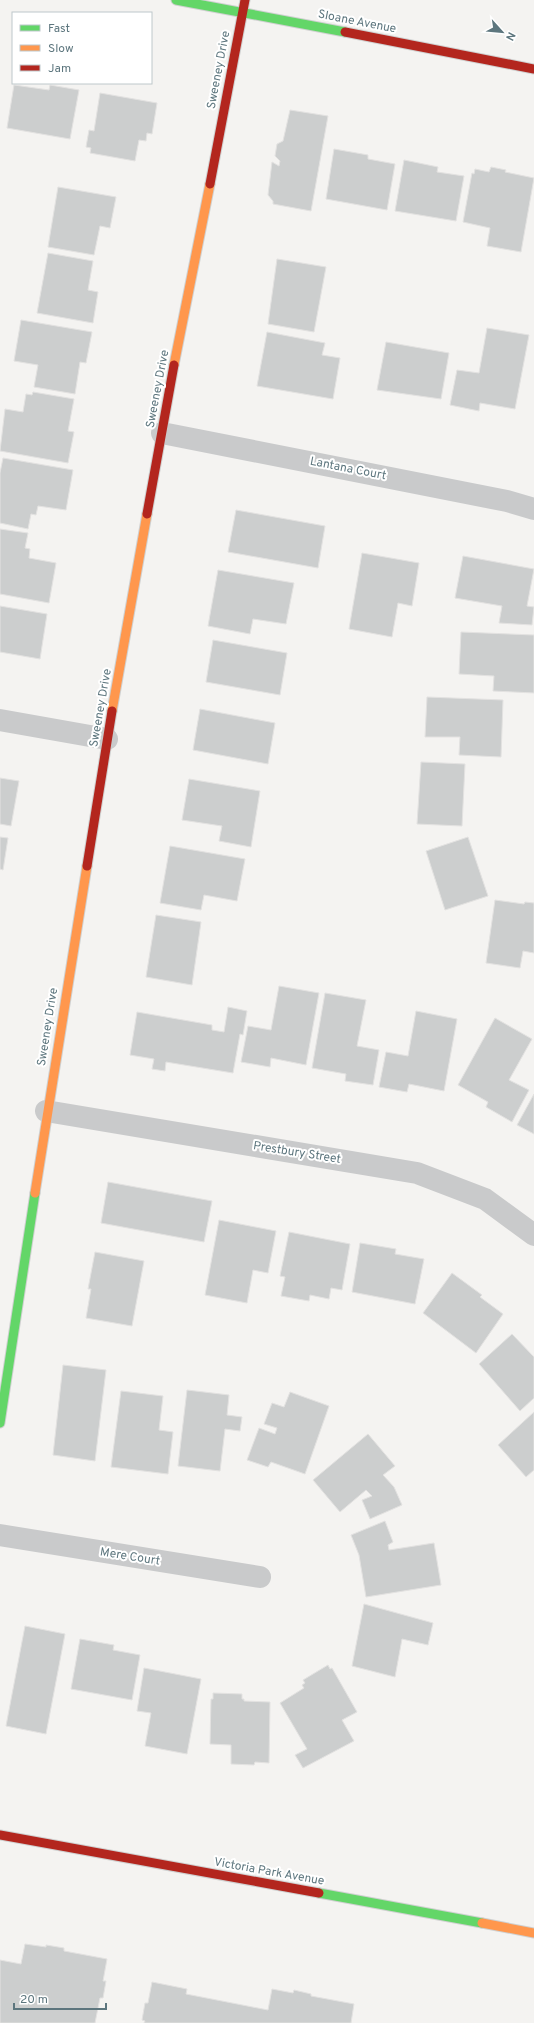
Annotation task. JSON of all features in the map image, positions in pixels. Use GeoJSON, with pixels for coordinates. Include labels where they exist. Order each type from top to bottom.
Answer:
{"type":"FeatureCollection","features":[{"type":"Feature","properties":{"kind":"street","name":"Sloane Avenue"},"geometry":{"type":"LineString","coordinates":[[176,0],[534,69]]}},
{"type":"Feature","properties":{"kind":"street","name":"Sweeney Drive"},"geometry":{"type":"LineString","coordinates":[[0,1423],[46,1111],[107,739],[162,432],[245,0]]}},
{"type":"Feature","properties":{"kind":"street","name":"Lantana Court"},"geometry":{"type":"LineString","coordinates":[[162,432],[507,501],[534,509]]}},
{"type":"Feature","properties":{"kind":"street"},"geometry":{"type":"LineString","coordinates":[[0,720],[107,739]]}},
{"type":"Feature","properties":{"kind":"street","name":"Prestbury Street"},"geometry":{"type":"LineString","coordinates":[[46,1111],[417,1173],[485,1199],[534,1235]]}},
{"type":"Feature","properties":{"kind":"street","name":"Mere Court"},"geometry":{"type":"LineString","coordinates":[[0,1535],[260,1577]]}},
{"type":"Feature","properties":{"kind":"street","name":"Victoria Park Avenue"},"geometry":{"type":"LineString","coordinates":[[0,1835],[534,1933]]}},
{"type":"Feature","properties":{"kind":"building"},"geometry":{"type":"Polygon","coordinates":[[[14,85],[49,90],[50,85],[79,90],[70,139],[7,128],[14,85]]]}},
{"type":"Feature","properties":{"kind":"building"},"geometry":{"type":"Polygon","coordinates":[[[100,93],[157,103],[152,134],[147,133],[146,141],[139,140],[135,161],[90,153],[91,148],[86,147],[89,130],[94,131],[100,93]]]}},
{"type":"Feature","properties":{"kind":"building"},"geometry":{"type":"Polygon","coordinates":[[[290,110],[328,116],[311,211],[273,204],[273,201],[268,195],[272,162],[279,166],[280,161],[275,156],[277,144],[283,141],[290,110]]]}},
{"type":"Feature","properties":{"kind":"building"},"geometry":{"type":"Polygon","coordinates":[[[334,149],[368,155],[368,159],[395,164],[387,210],[326,199],[334,149]]]}},
{"type":"Feature","properties":{"kind":"building"},"geometry":{"type":"Polygon","coordinates":[[[404,160],[438,167],[437,172],[464,176],[456,221],[395,211],[404,160]]]}},
{"type":"Feature","properties":{"kind":"building"},"geometry":{"type":"Polygon","coordinates":[[[491,167],[506,170],[505,172],[534,178],[521,252],[487,246],[490,228],[463,222],[472,173],[474,174],[475,169],[489,172],[491,167]]]}},
{"type":"Feature","properties":{"kind":"building"},"geometry":{"type":"Polygon","coordinates":[[[58,187],[116,197],[110,228],[100,226],[94,255],[48,247],[58,187]]]}},
{"type":"Feature","properties":{"kind":"building"},"geometry":{"type":"Polygon","coordinates":[[[48,253],[93,261],[88,290],[98,292],[93,323],[37,313],[48,253]]]}},
{"type":"Feature","properties":{"kind":"building"},"geometry":{"type":"Polygon","coordinates":[[[277,259],[326,267],[314,332],[268,324],[277,259]]]}},
{"type":"Feature","properties":{"kind":"building"},"geometry":{"type":"Polygon","coordinates":[[[21,320],[92,332],[86,363],[80,362],[75,394],[34,387],[38,365],[14,361],[21,320]]]}},
{"type":"Feature","properties":{"kind":"building"},"geometry":{"type":"Polygon","coordinates":[[[487,328],[529,335],[515,409],[480,403],[479,411],[450,405],[457,370],[479,373],[487,328]]]}},
{"type":"Feature","properties":{"kind":"building"},"geometry":{"type":"Polygon","coordinates":[[[267,332],[325,343],[322,355],[340,358],[333,399],[257,386],[267,332]]]}},
{"type":"Feature","properties":{"kind":"building"},"geometry":{"type":"Polygon","coordinates":[[[386,342],[449,353],[441,399],[377,390],[386,342]]]}},
{"type":"Feature","properties":{"kind":"building"},"geometry":{"type":"Polygon","coordinates":[[[33,392],[74,399],[68,431],[74,432],[68,463],[0,451],[5,409],[23,412],[26,394],[32,395],[33,392]]]}},
{"type":"Feature","properties":{"kind":"building"},"geometry":{"type":"Polygon","coordinates":[[[3,458],[73,470],[66,510],[38,506],[36,515],[31,514],[28,529],[0,523],[0,473],[3,458]]]}},
{"type":"Feature","properties":{"kind":"building"},"geometry":{"type":"Polygon","coordinates":[[[236,510],[325,526],[318,568],[228,552],[236,510]]]}},
{"type":"Feature","properties":{"kind":"building"},"geometry":{"type":"Polygon","coordinates":[[[0,529],[28,533],[25,548],[30,549],[29,558],[56,563],[49,603],[0,594],[0,529]]]}},
{"type":"Feature","properties":{"kind":"building"},"geometry":{"type":"Polygon","coordinates":[[[362,553],[419,563],[412,606],[398,603],[392,637],[349,629],[362,553]]]}},
{"type":"Feature","properties":{"kind":"building"},"geometry":{"type":"Polygon","coordinates":[[[463,556],[534,569],[527,606],[534,607],[532,625],[499,623],[502,606],[455,598],[463,556]]]}},
{"type":"Feature","properties":{"kind":"building"},"geometry":{"type":"Polygon","coordinates":[[[218,570],[294,583],[286,624],[253,619],[250,634],[208,626],[218,570]]]}},
{"type":"Feature","properties":{"kind":"building"},"geometry":{"type":"Polygon","coordinates":[[[0,606],[47,614],[40,659],[0,652],[0,606]]]}},
{"type":"Feature","properties":{"kind":"building"},"geometry":{"type":"Polygon","coordinates":[[[461,632],[534,635],[534,693],[493,691],[494,676],[459,674],[461,632]]]}},
{"type":"Feature","properties":{"kind":"building"},"geometry":{"type":"Polygon","coordinates":[[[213,640],[287,653],[280,695],[206,682],[213,640]]]}},
{"type":"Feature","properties":{"kind":"building"},"geometry":{"type":"Polygon","coordinates":[[[427,697],[503,700],[501,757],[459,755],[460,737],[425,737],[427,697]]]}},
{"type":"Feature","properties":{"kind":"building"},"geometry":{"type":"Polygon","coordinates":[[[200,709],[275,723],[268,764],[193,750],[200,709]]]}},
{"type":"Feature","properties":{"kind":"building"},"geometry":{"type":"Polygon","coordinates":[[[421,762],[465,764],[462,826],[417,824],[421,762]]]}},
{"type":"Feature","properties":{"kind":"building"},"geometry":{"type":"Polygon","coordinates":[[[0,778],[19,781],[11,826],[0,824],[0,778]]]}},
{"type":"Feature","properties":{"kind":"building"},"geometry":{"type":"Polygon","coordinates":[[[189,779],[260,791],[251,847],[219,841],[222,826],[182,820],[189,779]]]}},
{"type":"Feature","properties":{"kind":"building"},"geometry":{"type":"Polygon","coordinates":[[[0,837],[8,838],[3,870],[0,869],[0,837]]]}},
{"type":"Feature","properties":{"kind":"building"},"geometry":{"type":"Polygon","coordinates":[[[468,837],[488,896],[445,910],[426,851],[468,837]]]}},
{"type":"Feature","properties":{"kind":"building"},"geometry":{"type":"Polygon","coordinates":[[[170,846],[245,859],[237,901],[204,895],[201,910],[160,903],[170,846]]]}},
{"type":"Feature","properties":{"kind":"building"},"geometry":{"type":"Polygon","coordinates":[[[495,900],[524,904],[525,902],[534,903],[534,953],[523,951],[520,968],[486,963],[495,900]]]}},
{"type":"Feature","properties":{"kind":"building"},"geometry":{"type":"Polygon","coordinates":[[[156,915],[201,922],[192,985],[146,977],[156,915]]]}},
{"type":"Feature","properties":{"kind":"building"},"geometry":{"type":"Polygon","coordinates":[[[279,986],[319,993],[306,1065],[271,1058],[270,1067],[241,1062],[248,1026],[271,1030],[279,986]]]}},
{"type":"Feature","properties":{"kind":"building"},"geometry":{"type":"Polygon","coordinates":[[[325,993],[366,1000],[357,1046],[379,1050],[373,1085],[345,1081],[346,1074],[312,1068],[325,993]]]}},
{"type":"Feature","properties":{"kind":"building"},"geometry":{"type":"Polygon","coordinates":[[[228,1007],[247,1011],[243,1035],[240,1034],[233,1073],[166,1062],[165,1071],[152,1069],[154,1059],[130,1055],[137,1012],[212,1025],[212,1030],[224,1032],[228,1007]]]}},
{"type":"Feature","properties":{"kind":"building"},"geometry":{"type":"Polygon","coordinates":[[[416,1011],[457,1019],[444,1091],[409,1084],[407,1092],[379,1087],[386,1052],[408,1056],[416,1011]]]}},
{"type":"Feature","properties":{"kind":"building"},"geometry":{"type":"Polygon","coordinates":[[[495,1018],[532,1039],[509,1080],[529,1090],[512,1122],[486,1107],[488,1102],[458,1085],[495,1018]]]}},
{"type":"Feature","properties":{"kind":"building"},"geometry":{"type":"Polygon","coordinates":[[[534,1094],[534,1134],[517,1125],[534,1094]]]}},
{"type":"Feature","properties":{"kind":"building"},"geometry":{"type":"Polygon","coordinates":[[[108,1182],[212,1201],[204,1242],[101,1223],[108,1182]]]}},
{"type":"Feature","properties":{"kind":"building"},"geometry":{"type":"Polygon","coordinates":[[[219,1220],[276,1231],[268,1273],[253,1270],[247,1303],[205,1295],[219,1220]]]}},
{"type":"Feature","properties":{"kind":"building"},"geometry":{"type":"Polygon","coordinates":[[[289,1232],[350,1244],[342,1290],[331,1288],[329,1299],[310,1295],[309,1301],[281,1296],[285,1277],[280,1276],[289,1232]]]}},
{"type":"Feature","properties":{"kind":"building"},"geometry":{"type":"Polygon","coordinates":[[[360,1243],[396,1249],[395,1254],[424,1259],[415,1304],[352,1292],[360,1243]]]}},
{"type":"Feature","properties":{"kind":"building"},"geometry":{"type":"Polygon","coordinates":[[[95,1252],[144,1261],[132,1326],[86,1318],[91,1289],[88,1289],[95,1252]]]}},
{"type":"Feature","properties":{"kind":"building"},"geometry":{"type":"Polygon","coordinates":[[[452,1273],[482,1295],[480,1297],[503,1314],[476,1353],[423,1313],[452,1273]]]}},
{"type":"Feature","properties":{"kind":"building"},"geometry":{"type":"Polygon","coordinates":[[[512,1334],[534,1357],[534,1398],[520,1411],[479,1364],[512,1334]]]}},
{"type":"Feature","properties":{"kind":"building"},"geometry":{"type":"Polygon","coordinates":[[[63,1365],[106,1370],[95,1461],[53,1455],[63,1365]]]}},
{"type":"Feature","properties":{"kind":"building"},"geometry":{"type":"Polygon","coordinates":[[[187,1390],[229,1395],[227,1415],[242,1417],[240,1431],[225,1429],[220,1471],[178,1466],[187,1390]]]}},
{"type":"Feature","properties":{"kind":"building"},"geometry":{"type":"Polygon","coordinates":[[[121,1391],[163,1396],[159,1430],[173,1432],[168,1474],[111,1467],[121,1391]]]}},
{"type":"Feature","properties":{"kind":"building"},"geometry":{"type":"Polygon","coordinates":[[[290,1392],[329,1406],[305,1474],[271,1462],[268,1467],[247,1460],[259,1428],[275,1434],[277,1428],[264,1424],[272,1403],[284,1407],[290,1392]]]}},
{"type":"Feature","properties":{"kind":"building"},"geometry":{"type":"Polygon","coordinates":[[[534,1412],[534,1470],[526,1477],[498,1445],[534,1412]]]}},
{"type":"Feature","properties":{"kind":"building"},"geometry":{"type":"Polygon","coordinates":[[[368,1434],[395,1466],[383,1475],[394,1487],[402,1505],[370,1519],[362,1500],[372,1496],[366,1490],[340,1512],[313,1480],[368,1434]]]}},
{"type":"Feature","properties":{"kind":"building"},"geometry":{"type":"Polygon","coordinates":[[[385,1521],[393,1542],[388,1545],[389,1550],[434,1543],[441,1585],[366,1597],[359,1555],[351,1535],[385,1521]]]}},
{"type":"Feature","properties":{"kind":"building"},"geometry":{"type":"Polygon","coordinates":[[[364,1604],[433,1623],[428,1645],[402,1639],[395,1677],[352,1666],[364,1604]]]}},
{"type":"Feature","properties":{"kind":"building"},"geometry":{"type":"Polygon","coordinates":[[[25,1626],[65,1634],[46,1734],[6,1726],[25,1626]]]}},
{"type":"Feature","properties":{"kind":"building"},"geometry":{"type":"Polygon","coordinates":[[[80,1639],[114,1645],[113,1650],[140,1655],[132,1700],[71,1689],[80,1639]]]}},
{"type":"Feature","properties":{"kind":"building"},"geometry":{"type":"Polygon","coordinates":[[[328,1665],[330,1669],[332,1668],[357,1712],[342,1720],[354,1741],[303,1768],[295,1755],[307,1749],[280,1703],[304,1688],[302,1685],[305,1683],[303,1680],[328,1665]]]}},
{"type":"Feature","properties":{"kind":"building"},"geometry":{"type":"Polygon","coordinates":[[[144,1668],[201,1679],[187,1754],[145,1746],[151,1713],[137,1711],[144,1668]]]}},
{"type":"Feature","properties":{"kind":"building"},"geometry":{"type":"Polygon","coordinates":[[[213,1693],[242,1694],[242,1699],[244,1699],[244,1701],[270,1702],[269,1763],[255,1762],[254,1765],[231,1764],[231,1745],[210,1744],[211,1699],[213,1699],[213,1693]]]}},
{"type":"Feature","properties":{"kind":"building"},"geometry":{"type":"Polygon","coordinates":[[[25,1944],[64,1948],[64,1951],[107,1959],[103,1981],[106,1981],[103,1998],[100,1998],[95,2023],[0,2023],[0,1960],[21,1964],[25,1944]]]}},
{"type":"Feature","properties":{"kind":"building"},"geometry":{"type":"Polygon","coordinates":[[[152,1982],[187,1989],[186,1994],[268,2010],[272,1989],[293,1993],[294,1990],[311,1994],[311,1996],[354,2004],[351,2023],[144,2023],[145,2021],[142,2020],[145,2003],[148,2003],[152,1982]]]}},
{"type":"Feature","properties":{"kind":"traffic: fast"},"geometry":{"type":"LineString","coordinates":[[176,0],[345,32]]}},
{"type":"Feature","properties":{"kind":"traffic: fast"},"geometry":{"type":"LineString","coordinates":[[0,1423],[35,1193]]}},
{"type":"Feature","properties":{"kind":"traffic: fast"},"geometry":{"type":"LineString","coordinates":[[319,1893],[482,1923]]}},
{"type":"Feature","properties":{"kind":"traffic: slow"},"geometry":{"type":"LineString","coordinates":[[174,365],[210,184]]}},
{"type":"Feature","properties":{"kind":"traffic: slow"},"geometry":{"type":"LineString","coordinates":[[112,711],[147,514]]}},
{"type":"Feature","properties":{"kind":"traffic: slow"},"geometry":{"type":"LineString","coordinates":[[35,1193],[87,866]]}},
{"type":"Feature","properties":{"kind":"traffic: slow"},"geometry":{"type":"LineString","coordinates":[[482,1923],[534,1933]]}},
{"type":"Feature","properties":{"kind":"traffic: jam"},"geometry":{"type":"LineString","coordinates":[[210,184],[245,0]]}},
{"type":"Feature","properties":{"kind":"traffic: jam"},"geometry":{"type":"LineString","coordinates":[[345,32],[534,69]]}},
{"type":"Feature","properties":{"kind":"traffic: jam"},"geometry":{"type":"LineString","coordinates":[[147,514],[174,365]]}},
{"type":"Feature","properties":{"kind":"traffic: jam"},"geometry":{"type":"LineString","coordinates":[[87,866],[112,711]]}},
{"type":"Feature","properties":{"kind":"traffic: jam"},"geometry":{"type":"LineString","coordinates":[[0,1835],[319,1893]]}}]}
